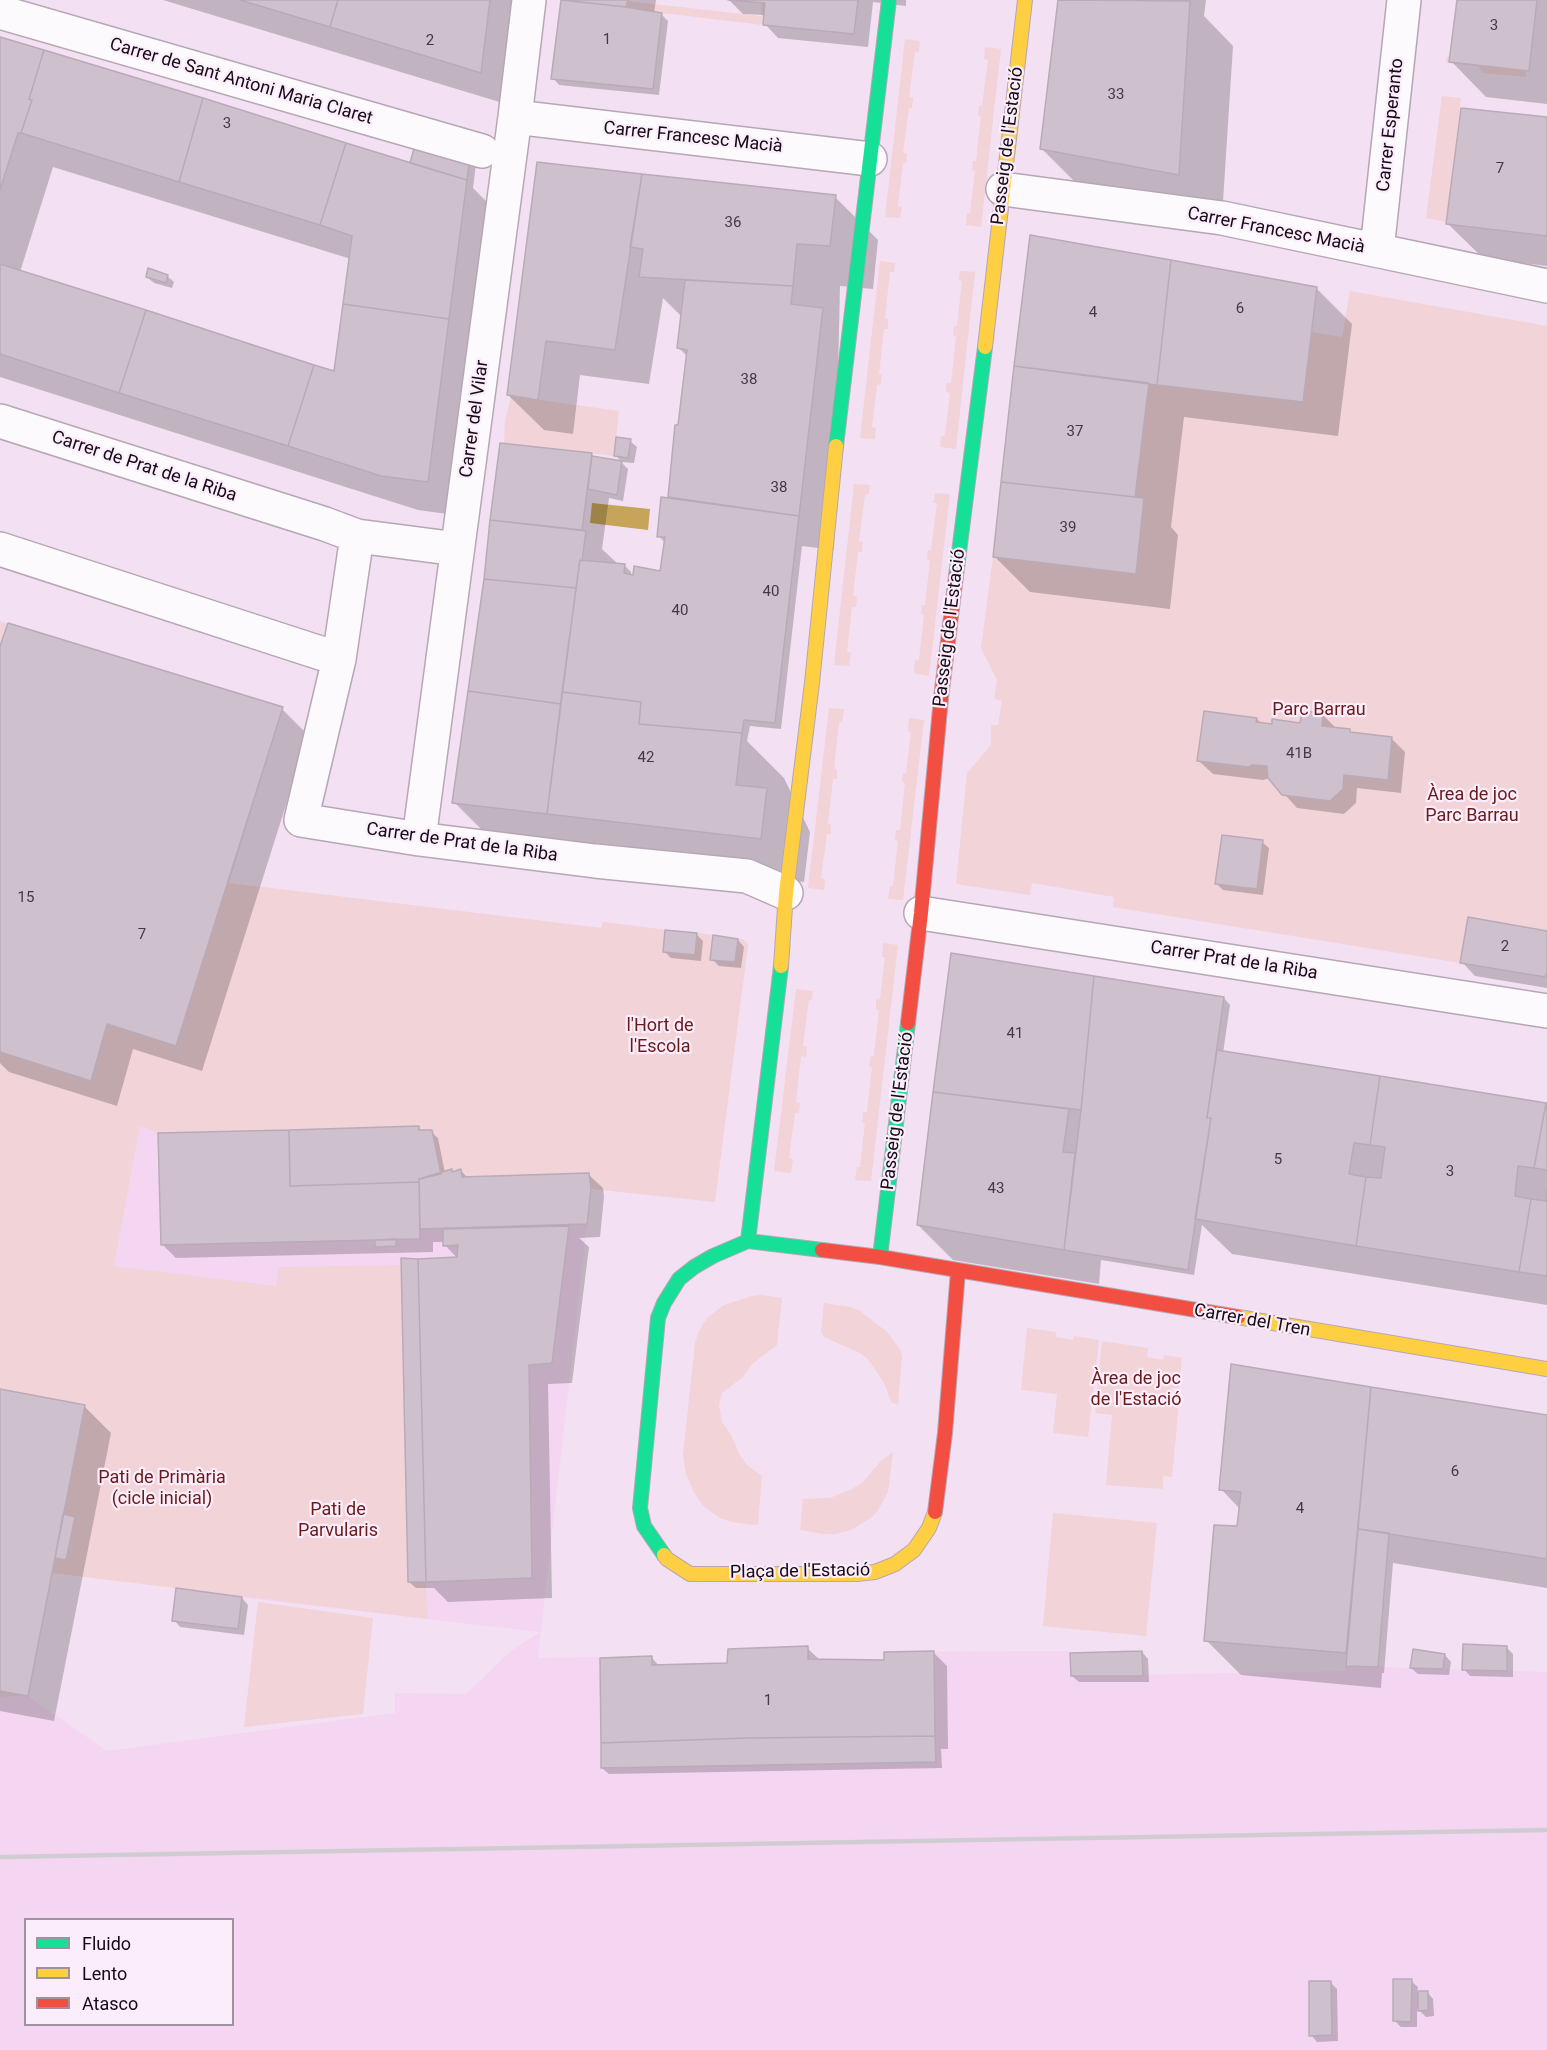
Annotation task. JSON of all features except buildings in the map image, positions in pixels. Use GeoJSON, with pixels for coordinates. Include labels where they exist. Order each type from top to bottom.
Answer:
{"type":"FeatureCollection","features":[{"type":"Feature","properties":{"kind":"street","name":"Carrer del Vilar"},"geometry":{"type":"LineString","coordinates":[[419,839],[529,0]]}},
{"type":"Feature","properties":{"kind":"street"},"geometry":{"type":"LineString","coordinates":[[889,0],[786,893],[781,966],[748,1240],[880,1257],[957,1270]]}},
{"type":"Feature","properties":{"kind":"street","name":"Passeig de l'Estació"},"geometry":{"type":"LineString","coordinates":[[880,1257],[921,913],[941,698],[1025,0]]}},
{"type":"Feature","properties":{"kind":"street","name":"Carrer Esperanto"},"geometry":{"type":"LineString","coordinates":[[1377,250],[1404,0]]}},
{"type":"Feature","properties":{"kind":"street","name":"Carrer de Sant Antoni Maria Claret"},"geometry":{"type":"LineString","coordinates":[[0,12],[482,151]]}},
{"type":"Feature","properties":{"kind":"street","name":"Carrer Francesc Macià"},"geometry":{"type":"LineString","coordinates":[[515,117],[870,159]]}},
{"type":"Feature","properties":{"kind":"street","name":"Carrer Francesc Macià"},"geometry":{"type":"LineString","coordinates":[[1003,189],[1222,218],[1547,286]]}},
{"type":"Feature","properties":{"kind":"street","name":"Carrer de Prat de la Riba"},"geometry":{"type":"LineString","coordinates":[[0,420],[357,536],[457,549]]}},
{"type":"Feature","properties":{"kind":"street","name":"Carrer de Prat de la Riba"},"geometry":{"type":"LineString","coordinates":[[357,536],[339,659],[301,820],[419,839],[594,861],[747,876],[786,893]]}},
{"type":"Feature","properties":{"kind":"street"},"geometry":{"type":"LineString","coordinates":[[0,549],[339,659]]}},
{"type":"Feature","properties":{"kind":"street","name":"Carrer Prat de la Riba"},"geometry":{"type":"LineString","coordinates":[[921,913],[1547,1011]]}},
{"type":"Feature","properties":{"kind":"street","name":"Plaça de l'Estació"},"geometry":{"type":"LineString","coordinates":[[748,1240],[713,1256],[679,1279],[658,1318],[640,1508],[644,1526],[667,1558],[690,1574],[876,1572],[896,1564],[914,1550],[929,1528],[936,1509],[945,1433],[957,1270]]}},
{"type":"Feature","properties":{"kind":"street","name":"Carrer del Tren"},"geometry":{"type":"LineString","coordinates":[[957,1270],[1547,1370]]}},
{"type":"Feature","properties":{"kind":"shaded area"},"geometry":{"type":"Polygon","coordinates":[[[592,503],[650,509],[648,530],[590,523],[592,503]]]}},
{"type":"Feature","properties":{"kind":"shaded area"},"geometry":{"type":"Polygon","coordinates":[[[229,883],[601,928],[603,922],[743,939],[748,945],[591,1189],[538,1658],[652,1656],[652,1665],[726,1663],[728,1649],[808,1646],[809,1659],[884,1660],[884,1652],[1069,1651],[1071,1676],[1345,1671],[1346,1666],[1547,1672],[1547,2050],[0,2050],[0,1697],[28,1696],[107,1751],[395,1713],[395,1693],[466,1694],[511,1651],[540,1632],[237,1597],[146,1583],[112,1271],[140,1126],[229,883]]]}},
{"type":"Feature","properties":{"kind":"green space"},"geometry":{"type":"Polygon","coordinates":[[[627,1],[761,16],[762,2],[765,3],[763,25],[626,7],[627,1]]]}},
{"type":"Feature","properties":{"kind":"green space"},"geometry":{"type":"Polygon","coordinates":[[[905,39],[920,41],[919,52],[915,52],[909,97],[913,98],[912,108],[909,108],[903,153],[907,154],[906,163],[903,163],[898,206],[902,207],[900,218],[885,217],[905,39]]]}},
{"type":"Feature","properties":{"kind":"green space"},"geometry":{"type":"Polygon","coordinates":[[[985,47],[1001,49],[981,227],[966,225],[967,213],[970,213],[975,171],[972,170],[973,161],[976,161],[981,116],[978,115],[979,106],[982,106],[988,60],[984,59],[985,47]]]}},
{"type":"Feature","properties":{"kind":"green space"},"geometry":{"type":"Polygon","coordinates":[[[1450,54],[1450,62],[1526,71],[1526,77],[1483,73],[1478,66],[1446,63],[1446,58],[1450,54]]]}},
{"type":"Feature","properties":{"kind":"green space"},"geometry":{"type":"Polygon","coordinates":[[[1442,96],[1461,98],[1446,222],[1426,218],[1442,96]]]}},
{"type":"Feature","properties":{"kind":"green space"},"geometry":{"type":"Polygon","coordinates":[[[880,261],[895,263],[894,272],[890,272],[885,318],[888,319],[888,329],[884,329],[879,374],[882,375],[881,384],[877,385],[872,427],[876,428],[875,439],[860,438],[880,261]]]}},
{"type":"Feature","properties":{"kind":"green space"},"geometry":{"type":"Polygon","coordinates":[[[960,271],[975,272],[956,449],[940,447],[941,436],[945,435],[950,393],[946,392],[947,383],[951,383],[956,336],[953,335],[954,326],[957,326],[962,281],[959,280],[960,271]]]}},
{"type":"Feature","properties":{"kind":"green space","name":"Parc Barrau"},"geometry":{"type":"Polygon","coordinates":[[[1350,291],[1547,326],[1547,977],[1113,907],[1114,897],[1032,883],[1030,895],[956,884],[967,773],[991,745],[991,725],[998,725],[1002,701],[994,699],[997,680],[981,648],[993,557],[1135,574],[1144,499],[1135,497],[1149,383],[1303,402],[1312,332],[1342,337],[1350,291]]]}},
{"type":"Feature","properties":{"kind":"green space"},"geometry":{"type":"Polygon","coordinates":[[[511,396],[619,411],[614,456],[504,443],[505,422],[511,396]]]}},
{"type":"Feature","properties":{"kind":"green space"},"geometry":{"type":"Polygon","coordinates":[[[854,484],[870,485],[869,494],[865,495],[859,541],[863,542],[862,552],[858,552],[853,596],[857,597],[856,607],[852,607],[847,652],[851,653],[849,666],[834,665],[854,484]]]}},
{"type":"Feature","properties":{"kind":"green space"},"geometry":{"type":"Polygon","coordinates":[[[935,493],[950,494],[929,676],[914,673],[915,660],[919,660],[924,615],[921,614],[922,605],[925,605],[930,560],[927,559],[928,550],[931,550],[937,503],[933,503],[935,493]]]}},
{"type":"Feature","properties":{"kind":"green space"},"geometry":{"type":"Polygon","coordinates":[[[0,621],[283,707],[229,883],[601,928],[603,922],[665,930],[663,952],[694,955],[697,933],[713,935],[711,960],[735,962],[738,939],[743,939],[748,945],[715,1202],[591,1189],[587,1224],[420,1229],[419,1182],[290,1186],[289,1130],[158,1133],[140,1126],[114,1266],[276,1286],[279,1267],[406,1265],[428,1619],[52,1573],[28,1696],[0,1697],[0,621]]]}},
{"type":"Feature","properties":{"kind":"green space"},"geometry":{"type":"Polygon","coordinates":[[[829,708],[844,709],[842,722],[839,722],[834,769],[837,770],[837,779],[833,779],[828,824],[831,825],[831,834],[827,834],[821,878],[825,879],[824,890],[808,888],[829,708]]]}},
{"type":"Feature","properties":{"kind":"green space"},"geometry":{"type":"Polygon","coordinates":[[[909,718],[924,720],[903,900],[888,899],[890,886],[893,886],[898,841],[895,840],[896,830],[900,830],[905,783],[902,782],[903,773],[906,773],[911,732],[908,731],[909,718]]]}},
{"type":"Feature","properties":{"kind":"green space"},"geometry":{"type":"Polygon","coordinates":[[[883,943],[898,945],[871,1181],[855,1180],[857,1167],[860,1167],[865,1123],[862,1123],[863,1112],[867,1112],[872,1067],[869,1066],[871,1056],[874,1056],[879,1010],[876,1009],[876,1000],[880,999],[885,957],[882,957],[883,943]]]}},
{"type":"Feature","properties":{"kind":"green space"},"geometry":{"type":"Polygon","coordinates":[[[796,989],[813,991],[812,1000],[809,1000],[803,1046],[807,1047],[806,1057],[801,1056],[796,1102],[800,1103],[799,1113],[795,1113],[789,1158],[793,1159],[791,1173],[774,1171],[796,989]]]}},
{"type":"Feature","properties":{"kind":"green space"},"geometry":{"type":"Polygon","coordinates":[[[761,1295],[782,1298],[777,1345],[752,1364],[743,1377],[722,1393],[719,1405],[722,1422],[731,1435],[739,1454],[747,1465],[762,1476],[758,1524],[754,1525],[720,1518],[703,1506],[686,1474],[683,1455],[695,1343],[699,1331],[707,1318],[724,1305],[761,1295]]]}},
{"type":"Feature","properties":{"kind":"green space"},"geometry":{"type":"Polygon","coordinates":[[[824,1303],[859,1310],[887,1332],[900,1349],[902,1357],[898,1404],[892,1403],[884,1383],[868,1359],[824,1337],[821,1331],[824,1303]]]}},
{"type":"Feature","properties":{"kind":"green space"},"geometry":{"type":"Polygon","coordinates":[[[1027,1328],[1056,1332],[1056,1337],[1073,1340],[1074,1336],[1099,1340],[1088,1437],[1053,1433],[1057,1394],[1021,1390],[1027,1328]]]}},
{"type":"Feature","properties":{"kind":"green space","name":"Àrea de joc de l'Estació"},"geometry":{"type":"Polygon","coordinates":[[[1102,1341],[1148,1348],[1147,1357],[1163,1360],[1164,1355],[1182,1358],[1179,1388],[1171,1388],[1170,1403],[1179,1404],[1172,1477],[1163,1476],[1163,1489],[1106,1485],[1112,1415],[1095,1413],[1102,1341]]]}},
{"type":"Feature","properties":{"kind":"green space"},"geometry":{"type":"Polygon","coordinates":[[[893,1452],[888,1492],[872,1517],[851,1530],[835,1534],[800,1530],[803,1499],[830,1498],[852,1489],[862,1483],[881,1461],[893,1452]]]}},
{"type":"Feature","properties":{"kind":"green space"},"geometry":{"type":"Polygon","coordinates":[[[1053,1513],[1157,1523],[1146,1636],[1043,1626],[1053,1513]]]}},
{"type":"Feature","properties":{"kind":"green space"},"geometry":{"type":"Polygon","coordinates":[[[258,1602],[373,1618],[363,1714],[244,1727],[258,1602]]]}},
{"type":"Feature","properties":{"kind":"railway"},"geometry":{"type":"LineString","coordinates":[[0,1857],[1547,1830]]}},
{"type":"Feature","properties":{"kind":"traffic: fast"},"geometry":{"type":"LineString","coordinates":[[836,446],[889,0]]}},
{"type":"Feature","properties":{"kind":"traffic: fast"},"geometry":{"type":"LineString","coordinates":[[956,576],[985,347]]}},
{"type":"Feature","properties":{"kind":"traffic: fast"},"geometry":{"type":"LineString","coordinates":[[748,1241],[781,966]]}},
{"type":"Feature","properties":{"kind":"traffic: fast"},"geometry":{"type":"LineString","coordinates":[[880,1257],[908,1023]]}},
{"type":"Feature","properties":{"kind":"traffic: fast"},"geometry":{"type":"LineString","coordinates":[[664,1555],[644,1526],[640,1508],[658,1318],[664,1303],[679,1279],[694,1267],[748,1241],[822,1250]]}},
{"type":"Feature","properties":{"kind":"traffic: slow"},"geometry":{"type":"LineString","coordinates":[[985,347],[1025,0]]}},
{"type":"Feature","properties":{"kind":"traffic: slow"},"geometry":{"type":"LineString","coordinates":[[781,966],[786,893],[812,683],[836,446]]}},
{"type":"Feature","properties":{"kind":"traffic: slow"},"geometry":{"type":"LineString","coordinates":[[1238,1317],[1547,1369]]}},
{"type":"Feature","properties":{"kind":"traffic: slow"},"geometry":{"type":"LineString","coordinates":[[664,1555],[690,1574],[857,1574],[875,1572],[895,1564],[914,1550],[929,1528],[935,1512]]}},
{"type":"Feature","properties":{"kind":"traffic: jam"},"geometry":{"type":"LineString","coordinates":[[908,1023],[921,913],[941,698],[956,576]]}},
{"type":"Feature","properties":{"kind":"traffic: jam"},"geometry":{"type":"LineString","coordinates":[[822,1250],[880,1257],[1238,1317]]}},
{"type":"Feature","properties":{"kind":"traffic: jam"},"geometry":{"type":"LineString","coordinates":[[935,1512],[945,1433],[958,1271]]}},
{"type":"Feature","properties":{"kind":"park label","name":"Àrea de joc Parc Barrau"},"geometry":{"type":"Point","coordinates":[1472,805]}},
{"type":"Feature","properties":{"kind":"park label","name":"l'Hort de l'Escola"},"geometry":{"type":"Point","coordinates":[660,1036]}},
{"type":"Feature","properties":{"kind":"park label","name":"Pati de Primària (cicle inicial)"},"geometry":{"type":"Point","coordinates":[162,1488]}},
{"type":"Feature","properties":{"kind":"park label","name":"Pati de Parvularis"},"geometry":{"type":"Point","coordinates":[338,1520]}}]}
